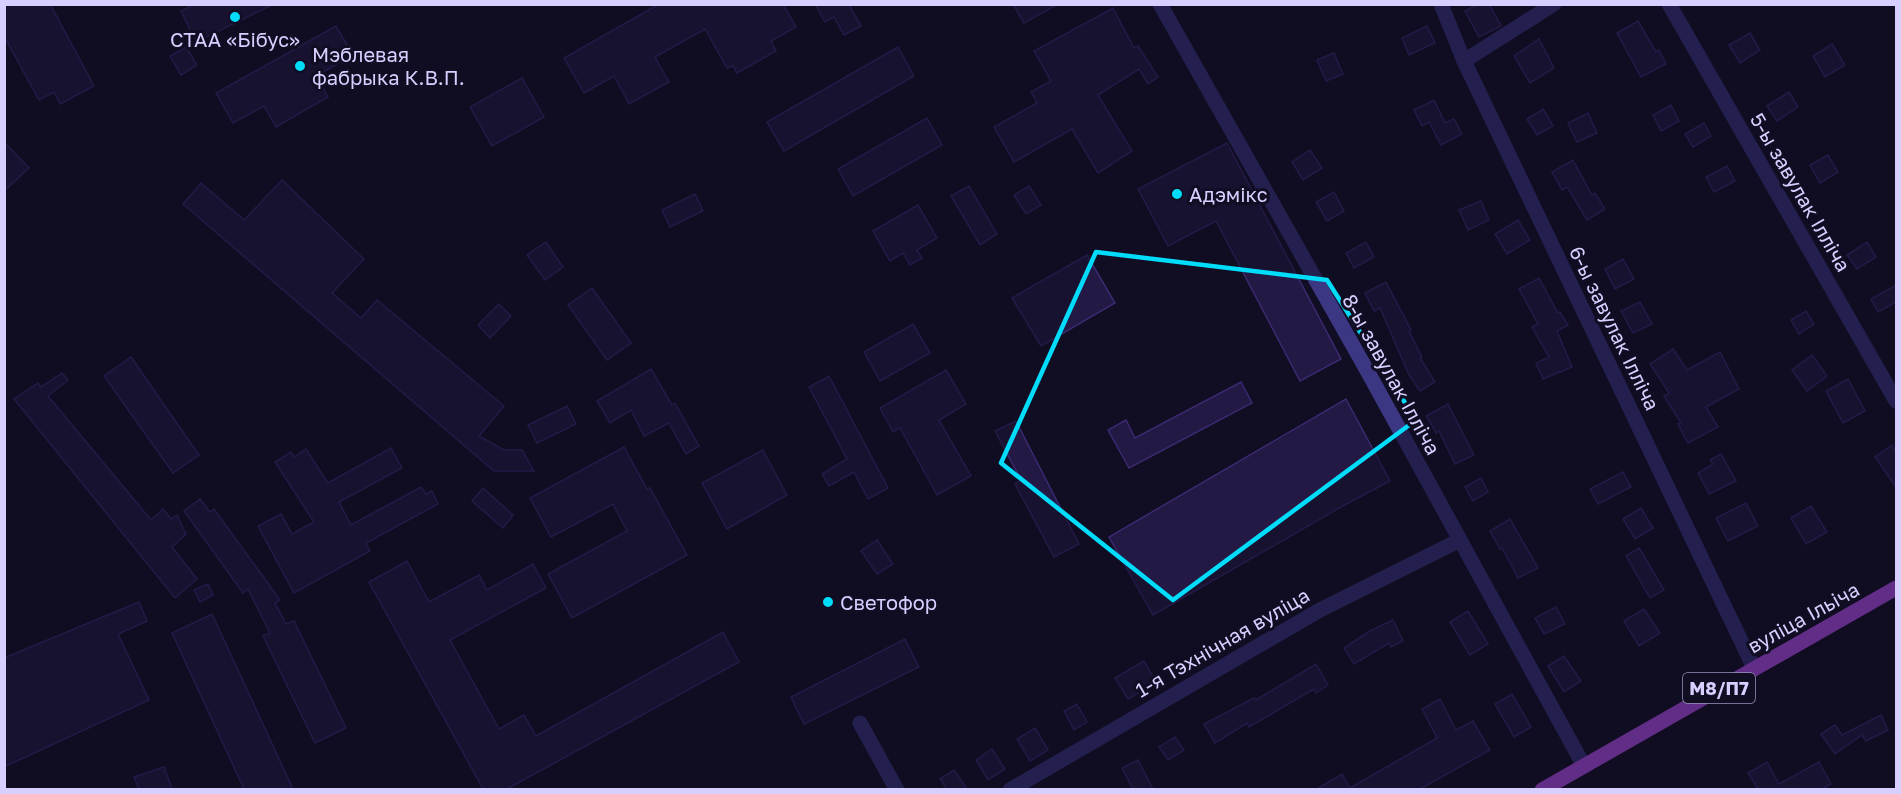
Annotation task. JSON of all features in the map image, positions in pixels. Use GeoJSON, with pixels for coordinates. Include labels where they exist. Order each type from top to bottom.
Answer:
{"type":"FeatureCollection","features":[{"type":"Feature","properties":{"kind":"main road","name":"вуліца Ільіча"},"geometry":{"type":"LineString","coordinates":[[1542,789],[1896,588]]}},
{"type":"Feature","properties":{"kind":"street","name":"8-ы завулак Ілліча"},"geometry":{"type":"LineString","coordinates":[[1160,4],[1363,363],[1584,766]]}},
{"type":"Feature","properties":{"kind":"street","name":"6-ы завулак Ілліча"},"geometry":{"type":"LineString","coordinates":[[1441,4],[1464,61],[1754,668]]}},
{"type":"Feature","properties":{"kind":"street"},"geometry":{"type":"LineString","coordinates":[[1464,61],[1554,4]]}},
{"type":"Feature","properties":{"kind":"street","name":"5-ы завулак Ілліча"},"geometry":{"type":"LineString","coordinates":[[1669,4],[1896,401]]}},
{"type":"Feature","properties":{"kind":"street","name":"1-я Тэхнічная вуліца"},"geometry":{"type":"LineString","coordinates":[[1010,789],[1320,610],[1460,540]]}},
{"type":"Feature","properties":{"kind":"street"},"geometry":{"type":"LineString","coordinates":[[860,723],[897,789]]}},
{"type":"Feature","properties":{"kind":"highlighted area"},"geometry":{"type":"Polygon","coordinates":[[[1096,252],[1327,280],[1416,420],[1173,600],[1001,463],[1096,252]]]}},
{"type":"Feature","properties":{"kind":"building"},"geometry":{"type":"Polygon","coordinates":[[[4,4],[50,4],[94,86],[60,104],[54,92],[39,100],[4,36],[4,4]]]}},
{"type":"Feature","properties":{"kind":"building"},"geometry":{"type":"Polygon","coordinates":[[[195,4],[274,4],[196,42],[181,11],[195,4]]]}},
{"type":"Feature","properties":{"kind":"building"},"geometry":{"type":"Polygon","coordinates":[[[659,4],[783,4],[796,27],[771,41],[776,51],[737,73],[733,66],[727,68],[705,29],[655,57],[669,82],[629,104],[614,76],[584,93],[564,58],[659,4]]]}},
{"type":"Feature","properties":{"kind":"building"},"geometry":{"type":"Polygon","coordinates":[[[815,4],[854,4],[850,7],[861,26],[844,35],[834,17],[825,22],[815,4]]]}},
{"type":"Feature","properties":{"kind":"building"},"geometry":{"type":"Polygon","coordinates":[[[1013,4],[1058,4],[1024,23],[1013,4]]]}},
{"type":"Feature","properties":{"kind":"building"},"geometry":{"type":"Polygon","coordinates":[[[1478,4],[1489,4],[1501,26],[1479,37],[1465,11],[1478,4]]]}},
{"type":"Feature","properties":{"kind":"building"},"geometry":{"type":"Polygon","coordinates":[[[1113,8],[1134,48],[1138,46],[1158,77],[1148,84],[1139,69],[1098,95],[1132,151],[1098,173],[1072,129],[1014,162],[994,127],[1037,103],[1031,92],[1051,81],[1034,51],[1113,8]]]}},
{"type":"Feature","properties":{"kind":"building"},"geometry":{"type":"Polygon","coordinates":[[[1638,21],[1656,52],[1659,50],[1666,64],[1641,77],[1617,33],[1638,21]]]}},
{"type":"Feature","properties":{"kind":"building","name":"Мэблевая фабрыка К.В.П."},"geometry":{"type":"Polygon","coordinates":[[[336,26],[353,55],[316,76],[328,97],[276,127],[264,106],[233,123],[216,93],[336,26]]]}},
{"type":"Feature","properties":{"kind":"building"},"geometry":{"type":"Polygon","coordinates":[[[1427,26],[1435,43],[1409,55],[1402,38],[1427,26]]]}},
{"type":"Feature","properties":{"kind":"building"},"geometry":{"type":"Polygon","coordinates":[[[1750,33],[1760,50],[1740,63],[1729,45],[1750,33]]]}},
{"type":"Feature","properties":{"kind":"building"},"geometry":{"type":"Polygon","coordinates":[[[1539,39],[1554,68],[1530,83],[1514,56],[1539,39]]]}},
{"type":"Feature","properties":{"kind":"building"},"geometry":{"type":"Polygon","coordinates":[[[1832,44],[1845,65],[1825,77],[1813,56],[1832,44]]]}},
{"type":"Feature","properties":{"kind":"building"},"geometry":{"type":"Polygon","coordinates":[[[186,47],[197,65],[181,75],[170,56],[186,47]]]}},
{"type":"Feature","properties":{"kind":"building"},"geometry":{"type":"Polygon","coordinates":[[[898,47],[914,76],[784,151],[767,122],[898,47]]]}},
{"type":"Feature","properties":{"kind":"building"},"geometry":{"type":"Polygon","coordinates":[[[1334,53],[1343,74],[1326,81],[1317,60],[1334,53]]]}},
{"type":"Feature","properties":{"kind":"building"},"geometry":{"type":"Polygon","coordinates":[[[522,78],[544,117],[492,146],[470,107],[522,78]]]}},
{"type":"Feature","properties":{"kind":"building"},"geometry":{"type":"Polygon","coordinates":[[[1789,92],[1798,107],[1777,121],[1767,106],[1789,92]]]}},
{"type":"Feature","properties":{"kind":"building"},"geometry":{"type":"Polygon","coordinates":[[[1434,100],[1445,123],[1454,119],[1462,134],[1441,145],[1429,122],[1422,126],[1414,110],[1434,100]]]}},
{"type":"Feature","properties":{"kind":"building"},"geometry":{"type":"Polygon","coordinates":[[[1671,105],[1679,121],[1661,131],[1653,115],[1671,105]]]}},
{"type":"Feature","properties":{"kind":"building"},"geometry":{"type":"Polygon","coordinates":[[[1543,109],[1553,126],[1537,135],[1527,119],[1543,109]]]}},
{"type":"Feature","properties":{"kind":"building"},"geometry":{"type":"Polygon","coordinates":[[[1588,113],[1597,133],[1577,142],[1568,123],[1588,113]]]}},
{"type":"Feature","properties":{"kind":"building"},"geometry":{"type":"Polygon","coordinates":[[[927,118],[942,145],[853,196],[838,169],[927,118]]]}},
{"type":"Feature","properties":{"kind":"building"},"geometry":{"type":"Polygon","coordinates":[[[1704,123],[1711,136],[1693,147],[1685,134],[1704,123]]]}},
{"type":"Feature","properties":{"kind":"building"},"geometry":{"type":"Polygon","coordinates":[[[4,142],[29,168],[4,191],[4,142]]]}},
{"type":"Feature","properties":{"kind":"building"},"geometry":{"type":"Polygon","coordinates":[[[1227,143],[1341,359],[1300,381],[1216,221],[1168,246],[1138,189],[1227,143]]]}},
{"type":"Feature","properties":{"kind":"building"},"geometry":{"type":"Polygon","coordinates":[[[1310,150],[1322,168],[1303,180],[1292,162],[1310,150]]]}},
{"type":"Feature","properties":{"kind":"building"},"geometry":{"type":"Polygon","coordinates":[[[1828,155],[1838,172],[1820,183],[1810,165],[1828,155]]]}},
{"type":"Feature","properties":{"kind":"building"},"geometry":{"type":"Polygon","coordinates":[[[1573,160],[1592,195],[1595,193],[1605,209],[1587,220],[1567,187],[1562,190],[1552,172],[1573,160]]]}},
{"type":"Feature","properties":{"kind":"building"},"geometry":{"type":"Polygon","coordinates":[[[1727,166],[1735,181],[1714,192],[1706,177],[1727,166]]]}},
{"type":"Feature","properties":{"kind":"building"},"geometry":{"type":"Polygon","coordinates":[[[282,180],[364,259],[332,293],[361,318],[377,300],[504,406],[479,436],[504,450],[522,450],[534,471],[494,471],[183,204],[201,183],[244,220],[282,180]]]}},
{"type":"Feature","properties":{"kind":"building"},"geometry":{"type":"Polygon","coordinates":[[[969,186],[997,234],[980,245],[951,196],[969,186]]]}},
{"type":"Feature","properties":{"kind":"building"},"geometry":{"type":"Polygon","coordinates":[[[1029,186],[1041,205],[1026,214],[1014,195],[1029,186]]]}},
{"type":"Feature","properties":{"kind":"building"},"geometry":{"type":"Polygon","coordinates":[[[1334,192],[1344,211],[1327,221],[1316,202],[1334,192]]]}},
{"type":"Feature","properties":{"kind":"building"},"geometry":{"type":"Polygon","coordinates":[[[695,194],[703,211],[670,227],[662,210],[695,194]]]}},
{"type":"Feature","properties":{"kind":"building"},"geometry":{"type":"Polygon","coordinates":[[[1481,201],[1489,220],[1468,230],[1459,210],[1481,201]]]}},
{"type":"Feature","properties":{"kind":"building"},"geometry":{"type":"Polygon","coordinates":[[[918,205],[937,238],[917,250],[922,258],[910,265],[903,253],[890,261],[873,231],[918,205]]]}},
{"type":"Feature","properties":{"kind":"building"},"geometry":{"type":"Polygon","coordinates":[[[1518,220],[1530,240],[1507,254],[1495,234],[1518,220]]]}},
{"type":"Feature","properties":{"kind":"building"},"geometry":{"type":"Polygon","coordinates":[[[546,242],[563,267],[545,280],[527,255],[546,242]]]}},
{"type":"Feature","properties":{"kind":"building"},"geometry":{"type":"Polygon","coordinates":[[[1366,242],[1374,257],[1354,268],[1346,253],[1366,242]]]}},
{"type":"Feature","properties":{"kind":"building"},"geometry":{"type":"Polygon","coordinates":[[[1867,242],[1876,257],[1857,269],[1847,255],[1867,242]]]}},
{"type":"Feature","properties":{"kind":"building"},"geometry":{"type":"Polygon","coordinates":[[[1087,255],[1115,303],[1041,346],[1012,298],[1087,255]]]}},
{"type":"Feature","properties":{"kind":"building"},"geometry":{"type":"Polygon","coordinates":[[[1623,259],[1634,279],[1615,289],[1605,269],[1623,259]]]}},
{"type":"Feature","properties":{"kind":"building"},"geometry":{"type":"Polygon","coordinates":[[[1539,278],[1558,313],[1560,312],[1568,325],[1557,331],[1572,367],[1543,379],[1536,363],[1549,357],[1532,327],[1538,324],[1519,289],[1539,278]]]}},
{"type":"Feature","properties":{"kind":"building"},"geometry":{"type":"Polygon","coordinates":[[[1386,282],[1411,330],[1409,331],[1422,357],[1420,358],[1435,382],[1420,391],[1409,375],[1380,308],[1374,311],[1365,293],[1386,282]]]}},
{"type":"Feature","properties":{"kind":"building"},"geometry":{"type":"Polygon","coordinates":[[[1896,285],[1896,302],[1878,312],[1871,299],[1896,285]]]}},
{"type":"Feature","properties":{"kind":"building"},"geometry":{"type":"Polygon","coordinates":[[[592,288],[631,343],[607,360],[568,305],[592,288]]]}},
{"type":"Feature","properties":{"kind":"building"},"geometry":{"type":"Polygon","coordinates":[[[1640,302],[1652,324],[1633,333],[1621,311],[1640,302]]]}},
{"type":"Feature","properties":{"kind":"building"},"geometry":{"type":"Polygon","coordinates":[[[499,304],[511,316],[490,338],[478,325],[499,304]]]}},
{"type":"Feature","properties":{"kind":"building"},"geometry":{"type":"Polygon","coordinates":[[[1806,311],[1814,324],[1799,334],[1791,320],[1806,311]]]}},
{"type":"Feature","properties":{"kind":"building"},"geometry":{"type":"Polygon","coordinates":[[[913,324],[930,353],[880,381],[864,352],[913,324]]]}},
{"type":"Feature","properties":{"kind":"building"},"geometry":{"type":"Polygon","coordinates":[[[1673,349],[1687,370],[1720,352],[1739,389],[1706,407],[1718,427],[1688,443],[1678,424],[1681,423],[1664,396],[1669,393],[1650,364],[1673,349]]]}},
{"type":"Feature","properties":{"kind":"building"},"geometry":{"type":"Polygon","coordinates":[[[1812,355],[1827,376],[1807,391],[1792,370],[1812,355]]]}},
{"type":"Feature","properties":{"kind":"building"},"geometry":{"type":"Polygon","coordinates":[[[131,357],[199,455],[173,473],[104,376],[131,357]]]}},
{"type":"Feature","properties":{"kind":"building"},"geometry":{"type":"Polygon","coordinates":[[[651,369],[672,405],[675,403],[699,446],[686,454],[669,423],[644,436],[631,410],[610,423],[597,401],[651,369]]]}},
{"type":"Feature","properties":{"kind":"building"},"geometry":{"type":"Polygon","coordinates":[[[946,370],[966,404],[939,420],[971,476],[937,495],[900,428],[893,432],[880,408],[946,370]]]}},
{"type":"Feature","properties":{"kind":"building"},"geometry":{"type":"Polygon","coordinates":[[[62,373],[68,380],[48,396],[151,520],[163,509],[171,519],[177,515],[186,534],[172,547],[197,579],[175,598],[14,399],[38,383],[41,387],[62,373]]]}},
{"type":"Feature","properties":{"kind":"building"},"geometry":{"type":"Polygon","coordinates":[[[829,376],[888,488],[868,499],[854,472],[829,486],[822,474],[847,459],[809,387],[829,376]]]}},
{"type":"Feature","properties":{"kind":"building"},"geometry":{"type":"Polygon","coordinates":[[[1848,379],[1865,411],[1843,423],[1826,391],[1848,379]]]}},
{"type":"Feature","properties":{"kind":"building"},"geometry":{"type":"Polygon","coordinates":[[[1241,382],[1252,403],[1129,468],[1108,430],[1126,420],[1135,438],[1241,382]]]}},
{"type":"Feature","properties":{"kind":"building"},"geometry":{"type":"Polygon","coordinates":[[[1346,399],[1390,481],[1153,615],[1109,537],[1346,399]]]}},
{"type":"Feature","properties":{"kind":"building"},"geometry":{"type":"Polygon","coordinates":[[[1448,404],[1474,455],[1455,464],[1439,431],[1436,433],[1426,416],[1448,404]]]}},
{"type":"Feature","properties":{"kind":"building"},"geometry":{"type":"Polygon","coordinates":[[[567,406],[576,424],[537,443],[528,425],[567,406]]]}},
{"type":"Feature","properties":{"kind":"building"},"geometry":{"type":"Polygon","coordinates":[[[1016,421],[1079,544],[1054,557],[1015,484],[1021,480],[995,431],[1016,421]]]}},
{"type":"Feature","properties":{"kind":"building"},"geometry":{"type":"Polygon","coordinates":[[[1892,445],[1896,452],[1896,487],[1875,457],[1892,445]]]}},
{"type":"Feature","properties":{"kind":"building"},"geometry":{"type":"Polygon","coordinates":[[[624,447],[687,555],[572,618],[548,574],[627,531],[613,504],[551,537],[530,498],[624,447]]]}},
{"type":"Feature","properties":{"kind":"building"},"geometry":{"type":"Polygon","coordinates":[[[391,448],[402,468],[339,502],[351,525],[421,487],[426,494],[432,491],[438,504],[366,543],[370,551],[294,593],[258,526],[281,514],[292,534],[314,522],[275,462],[291,452],[294,457],[306,449],[328,483],[391,448]]]}},
{"type":"Feature","properties":{"kind":"building"},"geometry":{"type":"Polygon","coordinates":[[[763,450],[787,495],[727,529],[702,483],[763,450]]]}},
{"type":"Feature","properties":{"kind":"building"},"geometry":{"type":"Polygon","coordinates":[[[1721,454],[1736,481],[1709,494],[1698,473],[1713,464],[1710,460],[1721,454]]]}},
{"type":"Feature","properties":{"kind":"building"},"geometry":{"type":"Polygon","coordinates":[[[1623,472],[1631,487],[1598,504],[1590,489],[1623,472]]]}},
{"type":"Feature","properties":{"kind":"building"},"geometry":{"type":"Polygon","coordinates":[[[1481,478],[1488,492],[1473,501],[1465,487],[1481,478]]]}},
{"type":"Feature","properties":{"kind":"building"},"geometry":{"type":"Polygon","coordinates":[[[483,488],[513,515],[503,528],[472,501],[483,488]]]}},
{"type":"Feature","properties":{"kind":"building"},"geometry":{"type":"Polygon","coordinates":[[[200,499],[210,512],[214,509],[280,600],[275,603],[286,624],[294,621],[346,728],[315,743],[263,636],[270,633],[248,589],[243,593],[184,511],[200,499]]]}},
{"type":"Feature","properties":{"kind":"building"},"geometry":{"type":"Polygon","coordinates":[[[1746,503],[1758,526],[1728,541],[1716,518],[1746,503]]]}},
{"type":"Feature","properties":{"kind":"building"},"geometry":{"type":"Polygon","coordinates":[[[1811,506],[1827,532],[1806,544],[1791,518],[1811,506]]]}},
{"type":"Feature","properties":{"kind":"building"},"geometry":{"type":"Polygon","coordinates":[[[1641,508],[1653,528],[1635,539],[1623,519],[1641,508]]]}},
{"type":"Feature","properties":{"kind":"building"},"geometry":{"type":"Polygon","coordinates":[[[1510,519],[1538,568],[1518,578],[1490,531],[1510,519]]]}},
{"type":"Feature","properties":{"kind":"building"},"geometry":{"type":"Polygon","coordinates":[[[877,540],[893,564],[877,574],[861,551],[877,540]]]}},
{"type":"Feature","properties":{"kind":"building"},"geometry":{"type":"Polygon","coordinates":[[[1639,548],[1664,590],[1650,598],[1626,556],[1639,548]]]}},
{"type":"Feature","properties":{"kind":"building"},"geometry":{"type":"Polygon","coordinates":[[[407,561],[429,602],[479,575],[487,590],[533,564],[546,588],[450,640],[499,729],[524,715],[536,736],[723,632],[739,662],[507,789],[483,789],[369,582],[407,561]]]}},
{"type":"Feature","properties":{"kind":"building"},"geometry":{"type":"Polygon","coordinates":[[[208,584],[213,595],[200,602],[194,590],[208,584]]]}},
{"type":"Feature","properties":{"kind":"building"},"geometry":{"type":"Polygon","coordinates":[[[139,602],[147,621],[118,634],[149,700],[4,767],[4,658],[139,602]]]}},
{"type":"Feature","properties":{"kind":"building"},"geometry":{"type":"Polygon","coordinates":[[[1556,607],[1565,624],[1544,634],[1535,618],[1556,607]]]}},
{"type":"Feature","properties":{"kind":"building"},"geometry":{"type":"Polygon","coordinates":[[[1644,609],[1660,633],[1639,646],[1624,621],[1644,609]]]}},
{"type":"Feature","properties":{"kind":"building"},"geometry":{"type":"Polygon","coordinates":[[[1468,611],[1488,644],[1470,655],[1450,622],[1468,611]]]}},
{"type":"Feature","properties":{"kind":"building"},"geometry":{"type":"Polygon","coordinates":[[[212,614],[293,789],[244,789],[172,633],[212,614]]]}},
{"type":"Feature","properties":{"kind":"building"},"geometry":{"type":"Polygon","coordinates":[[[1393,620],[1403,641],[1391,647],[1389,643],[1354,664],[1344,648],[1370,631],[1393,620]]]}},
{"type":"Feature","properties":{"kind":"building"},"geometry":{"type":"Polygon","coordinates":[[[905,639],[919,667],[804,724],[791,697],[905,639]]]}},
{"type":"Feature","properties":{"kind":"building"},"geometry":{"type":"Polygon","coordinates":[[[1564,656],[1581,681],[1564,692],[1548,666],[1564,656]]]}},
{"type":"Feature","properties":{"kind":"building"},"geometry":{"type":"Polygon","coordinates":[[[1144,661],[1156,682],[1128,699],[1115,678],[1144,661]]]}},
{"type":"Feature","properties":{"kind":"building"},"geometry":{"type":"Polygon","coordinates":[[[1316,664],[1328,685],[1316,693],[1314,689],[1249,727],[1247,723],[1215,743],[1204,724],[1254,698],[1256,700],[1316,664]]]}},
{"type":"Feature","properties":{"kind":"building"},"geometry":{"type":"Polygon","coordinates":[[[1512,694],[1531,727],[1514,737],[1495,704],[1512,694]]]}},
{"type":"Feature","properties":{"kind":"building"},"geometry":{"type":"Polygon","coordinates":[[[1440,699],[1456,730],[1473,721],[1490,750],[1420,789],[1317,789],[1342,774],[1350,788],[1437,738],[1422,709],[1440,699]]]}},
{"type":"Feature","properties":{"kind":"building"},"geometry":{"type":"Polygon","coordinates":[[[1077,704],[1087,722],[1074,730],[1064,711],[1077,704]]]}},
{"type":"Feature","properties":{"kind":"building"},"geometry":{"type":"Polygon","coordinates":[[[1881,715],[1888,730],[1866,741],[1862,735],[1835,754],[1821,734],[1835,725],[1842,735],[1881,715]]]}},
{"type":"Feature","properties":{"kind":"building"},"geometry":{"type":"Polygon","coordinates":[[[1035,728],[1048,750],[1030,761],[1017,739],[1035,728]]]}},
{"type":"Feature","properties":{"kind":"building"},"geometry":{"type":"Polygon","coordinates":[[[1175,737],[1184,750],[1168,760],[1159,747],[1175,737]]]}},
{"type":"Feature","properties":{"kind":"building"},"geometry":{"type":"Polygon","coordinates":[[[992,749],[1005,769],[988,780],[976,760],[992,749]]]}},
{"type":"Feature","properties":{"kind":"building"},"geometry":{"type":"Polygon","coordinates":[[[1138,760],[1153,789],[1133,789],[1122,768],[1138,760]]]}},
{"type":"Feature","properties":{"kind":"building"},"geometry":{"type":"Polygon","coordinates":[[[1767,762],[1779,784],[1819,762],[1831,784],[1822,789],[1758,789],[1748,773],[1767,762]]]}},
{"type":"Feature","properties":{"kind":"building"},"geometry":{"type":"Polygon","coordinates":[[[164,767],[172,789],[139,789],[134,777],[164,767]]]}},
{"type":"Feature","properties":{"kind":"building"},"geometry":{"type":"Polygon","coordinates":[[[954,770],[967,789],[947,789],[940,779],[954,770]]]}},
{"type":"Feature","properties":{"kind":"place","name":"СТАА «Бібус»"},"geometry":{"type":"Point","coordinates":[235,17]}},
{"type":"Feature","properties":{"kind":"place","name":"Мэблевая фабрыка К.В.П."},"geometry":{"type":"Point","coordinates":[300,66]}},
{"type":"Feature","properties":{"kind":"place","name":"Адэмікс"},"geometry":{"type":"Point","coordinates":[1177,194]}},
{"type":"Feature","properties":{"kind":"place","name":"Светофор"},"geometry":{"type":"Point","coordinates":[828,602]}}]}
